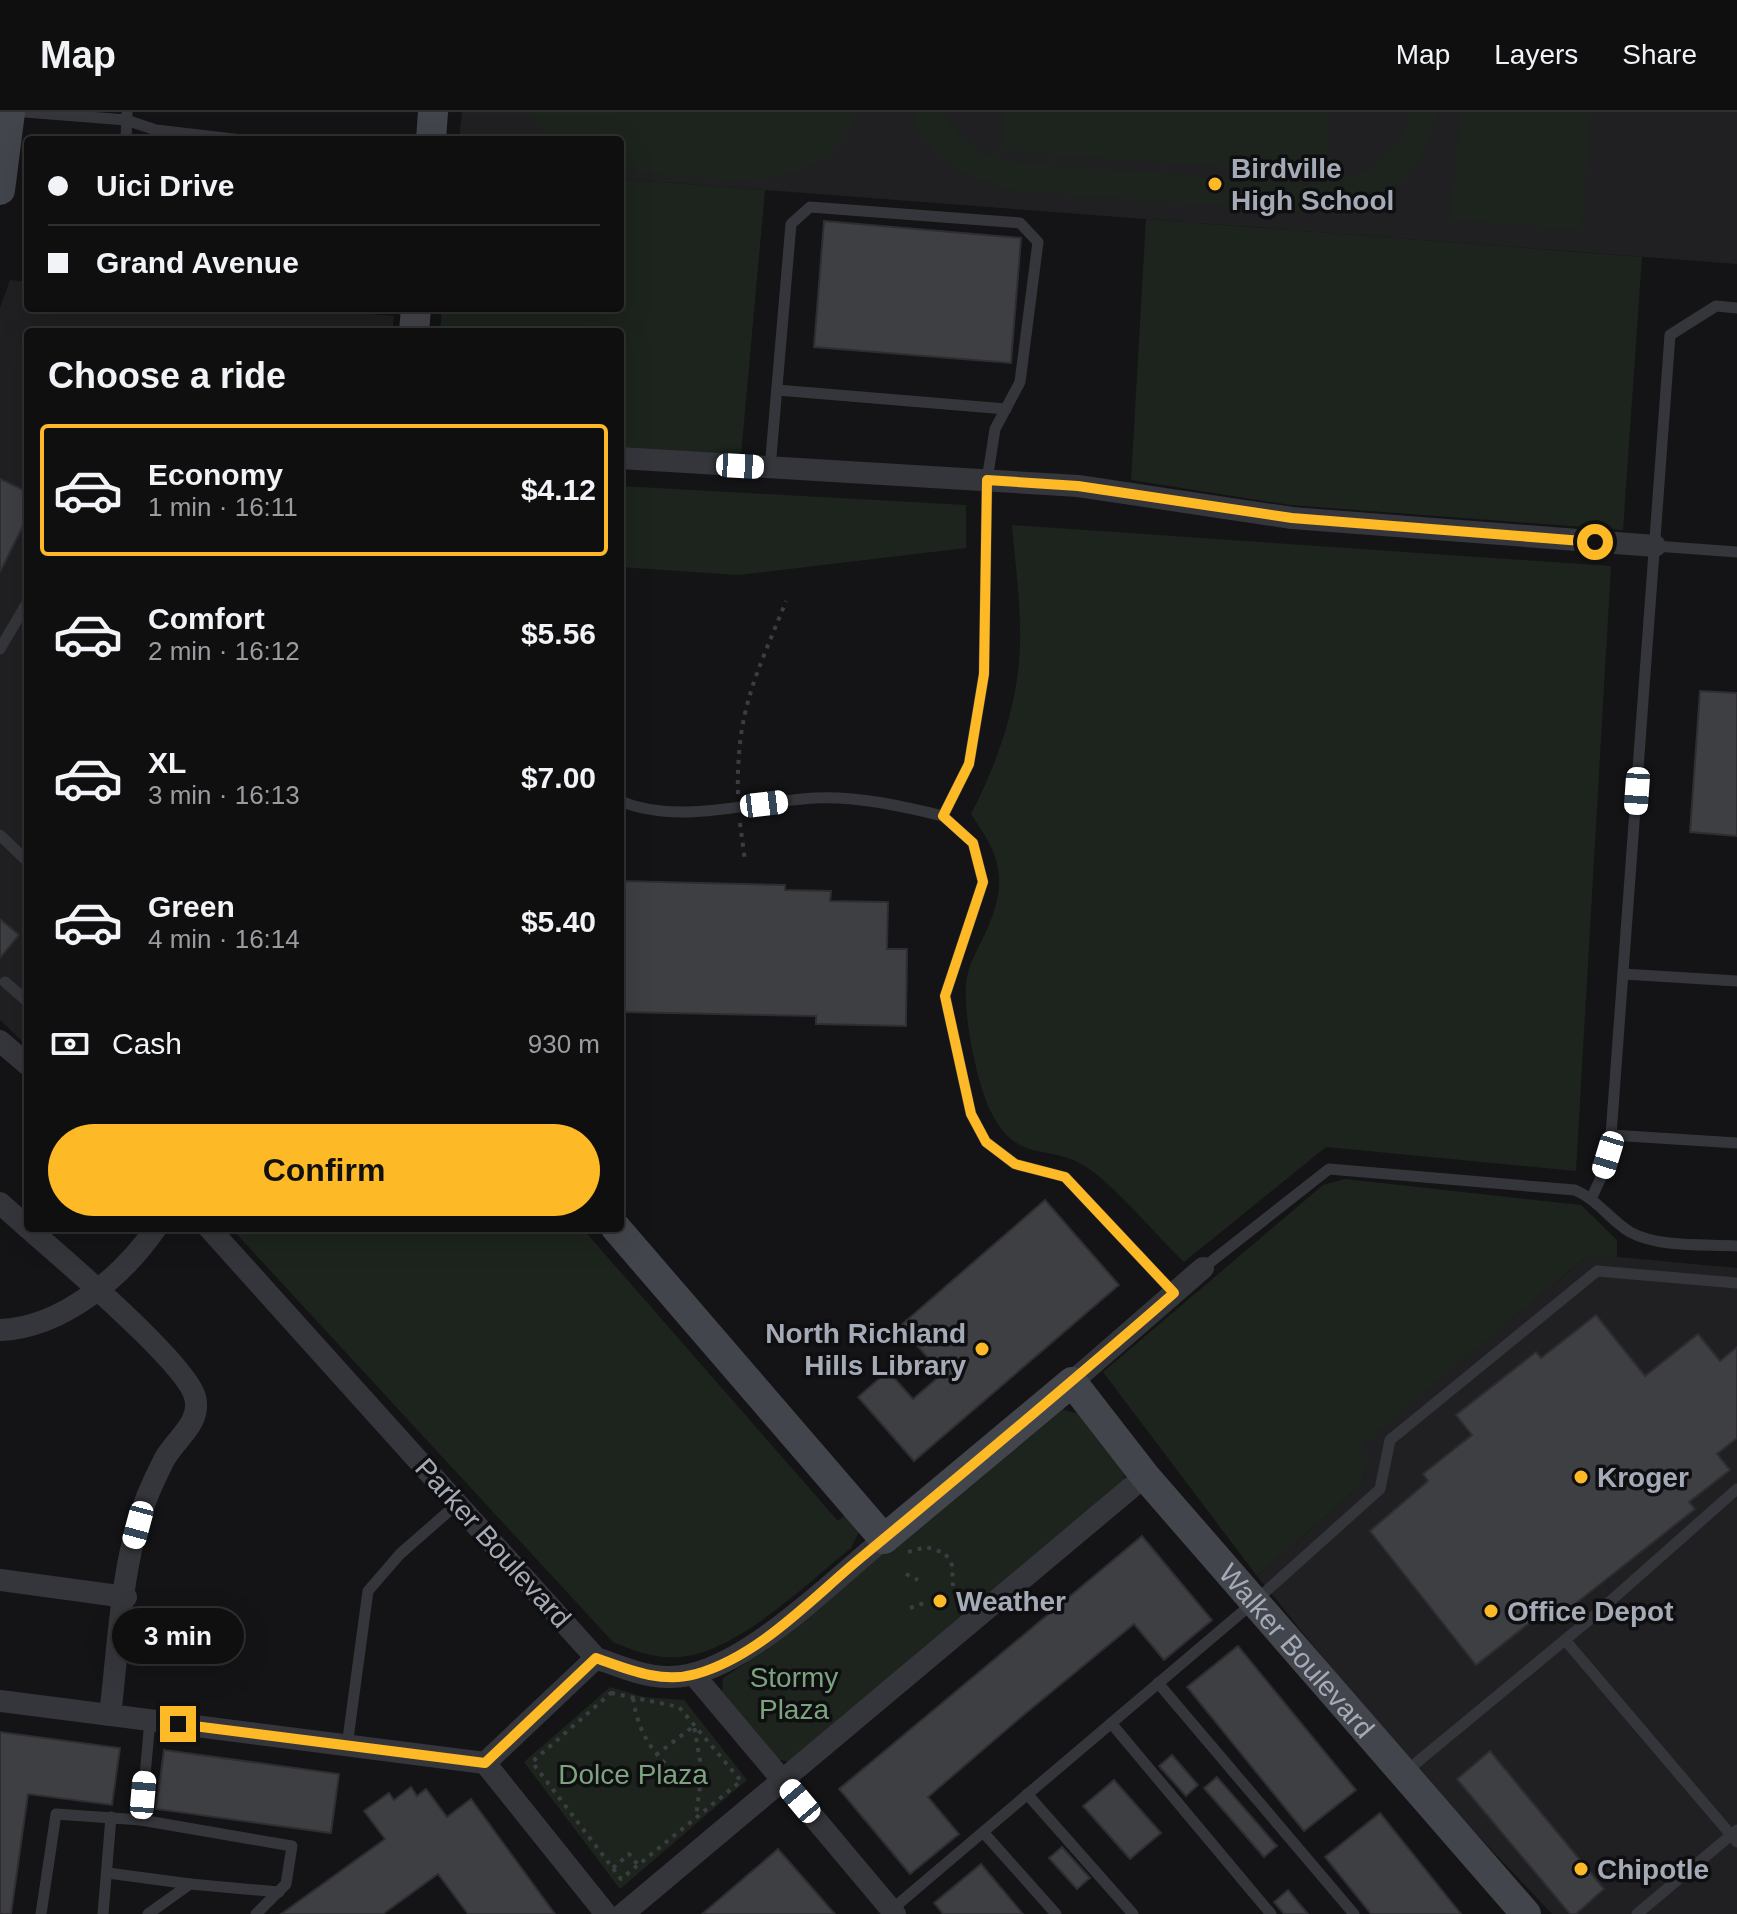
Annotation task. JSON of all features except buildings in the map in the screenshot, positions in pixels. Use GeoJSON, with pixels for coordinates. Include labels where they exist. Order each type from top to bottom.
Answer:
{"type":"FeatureCollection","features":[{"type":"Feature","properties":{"kind":"street"},"geometry":{"type":"LineString","coordinates":[[0,190],[10,112]]}},
{"type":"Feature","properties":{"kind":"street"},"geometry":{"type":"LineString","coordinates":[[431,136],[433,112]]}},
{"type":"Feature","properties":{"kind":"street"},"geometry":{"type":"LineString","coordinates":[[624,458],[1078,486],[1292,518],[1655,546]]}},
{"type":"Feature","properties":{"kind":"street"},"geometry":{"type":"LineString","coordinates":[[0,1041],[24,1062]]}},
{"type":"Feature","properties":{"kind":"street"},"geometry":{"type":"LineString","coordinates":[[0,1203],[24,1224]]}},
{"type":"Feature","properties":{"kind":"street"},"geometry":{"type":"LineString","coordinates":[[33,1232],[99,1290],[165,1357],[195,1394],[194,1419],[165,1457],[144,1505],[133,1545],[110,1715]]}},
{"type":"Feature","properties":{"kind":"street"},"geometry":{"type":"LineString","coordinates":[[0,1330],[35,1322],[99,1290],[152,1232]]}},
{"type":"Feature","properties":{"kind":"street","name":"Parker Boulevard"},"geometry":{"type":"LineString","coordinates":[[213,1232],[596,1658],[637,1673],[668,1677],[694,1675]]}},
{"type":"Feature","properties":{"kind":"street"},"geometry":{"type":"LineString","coordinates":[[620,1232],[897,1547]]}},
{"type":"Feature","properties":{"kind":"street"},"geometry":{"type":"LineString","coordinates":[[891,1913],[694,1675],[729,1661],[897,1547],[1072,1382],[1203,1268]]}},
{"type":"Feature","properties":{"kind":"street","name":"Walker Boulevard"},"geometry":{"type":"LineString","coordinates":[[1072,1382],[1145,1476],[1526,1914]]}},
{"type":"Feature","properties":{"kind":"street"},"geometry":{"type":"LineString","coordinates":[[623,1914],[1145,1476]]}},
{"type":"Feature","properties":{"kind":"street"},"geometry":{"type":"LineString","coordinates":[[0,1580],[126,1597]]}},
{"type":"Feature","properties":{"kind":"street"},"geometry":{"type":"LineString","coordinates":[[485,1763],[596,1658]]}},
{"type":"Feature","properties":{"kind":"street"},"geometry":{"type":"LineString","coordinates":[[0,1701],[485,1763],[606,1914]]}},
{"type":"Feature","properties":{"kind":"lane"},"geometry":{"type":"LineString","coordinates":[[25,112],[126,116],[198,136]]}},
{"type":"Feature","properties":{"kind":"lane"},"geometry":{"type":"LineString","coordinates":[[770,468],[791,224],[810,207],[1020,223],[1038,242],[1020,382],[995,429],[987,480],[984,674],[969,764],[943,816]]}},
{"type":"Feature","properties":{"kind":"lane"},"geometry":{"type":"LineString","coordinates":[[1592,1197],[1606,1164],[1611,1135],[1670,335],[1716,306],[1737,308]]}},
{"type":"Feature","properties":{"kind":"lane"},"geometry":{"type":"LineString","coordinates":[[777,390],[1006,409]]}},
{"type":"Feature","properties":{"kind":"lane"},"geometry":{"type":"LineString","coordinates":[[1655,546],[1737,552]]}},
{"type":"Feature","properties":{"kind":"lane"},"geometry":{"type":"LineString","coordinates":[[0,649],[24,608]]}},
{"type":"Feature","properties":{"kind":"lane"},"geometry":{"type":"LineString","coordinates":[[624,803],[642,810],[738,807],[816,798],[882,801],[943,816],[973,843],[983,882],[945,996],[971,1114],[986,1142],[1015,1164],[1065,1177],[1174,1293]]}},
{"type":"Feature","properties":{"kind":"lane"},"geometry":{"type":"LineString","coordinates":[[0,835],[24,858]]}},
{"type":"Feature","properties":{"kind":"lane"},"geometry":{"type":"LineString","coordinates":[[1623,974],[1737,981]]}},
{"type":"Feature","properties":{"kind":"lane"},"geometry":{"type":"LineString","coordinates":[[5,982],[24,999]]}},
{"type":"Feature","properties":{"kind":"lane"},"geometry":{"type":"LineString","coordinates":[[1611,1135],[1737,1143]]}},
{"type":"Feature","properties":{"kind":"lane"},"geometry":{"type":"LineString","coordinates":[[1203,1268],[1329,1169],[1575,1190],[1592,1197],[1631,1232],[1658,1239],[1737,1246]]}},
{"type":"Feature","properties":{"kind":"lane"},"geometry":{"type":"LineString","coordinates":[[891,1913],[1254,1602],[1380,1489],[1390,1440],[1597,1271],[1737,1283]]}},
{"type":"Feature","properties":{"kind":"lane"},"geometry":{"type":"LineString","coordinates":[[1403,1773],[1565,1640],[1737,1489]]}},
{"type":"Feature","properties":{"kind":"lane"},"geometry":{"type":"LineString","coordinates":[[347,1746],[368,1591],[400,1554],[457,1504]]}},
{"type":"Feature","properties":{"kind":"lane"},"geometry":{"type":"LineString","coordinates":[[1565,1640],[1735,1836],[1645,1912]]}},
{"type":"Feature","properties":{"kind":"lane"},"geometry":{"type":"LineString","coordinates":[[1158,1683],[1354,1914]]}},
{"type":"Feature","properties":{"kind":"lane"},"geometry":{"type":"LineString","coordinates":[[141,1820],[150,1720]]}},
{"type":"Feature","properties":{"kind":"lane"},"geometry":{"type":"LineString","coordinates":[[1111,1723],[1271,1914]]}},
{"type":"Feature","properties":{"kind":"lane"},"geometry":{"type":"LineString","coordinates":[[1027,1794],[1133,1914]]}},
{"type":"Feature","properties":{"kind":"lane"},"geometry":{"type":"LineString","coordinates":[[41,1914],[56,1814],[141,1820],[292,1846],[286,1884],[256,1914]]}},
{"type":"Feature","properties":{"kind":"lane"},"geometry":{"type":"LineString","coordinates":[[103,1914],[111,1817]]}},
{"type":"Feature","properties":{"kind":"lane"},"geometry":{"type":"LineString","coordinates":[[983,1832],[1056,1914]]}},
{"type":"Feature","properties":{"kind":"lane"},"geometry":{"type":"LineString","coordinates":[[108,1873],[279,1892]]}},
{"type":"Feature","properties":{"kind":"lane"},"geometry":{"type":"LineString","coordinates":[[148,1914],[190,1884]]}},
{"type":"Feature","properties":{"kind":"path"},"geometry":{"type":"LineString","coordinates":[[745,861],[738,807],[737,742],[745,700],[786,601]]}},
{"type":"Feature","properties":{"kind":"path"},"geometry":{"type":"LineString","coordinates":[[897,1547],[926,1547],[945,1553],[952,1565],[953,1586]]}},
{"type":"Feature","properties":{"kind":"path"},"geometry":{"type":"LineString","coordinates":[[906,1574],[918,1580]]}},
{"type":"Feature","properties":{"kind":"path"},"geometry":{"type":"LineString","coordinates":[[910,1608],[924,1603]]}},
{"type":"Feature","properties":{"kind":"path"},"geometry":{"type":"LineString","coordinates":[[611,1693],[679,1707],[694,1726],[741,1781],[621,1879],[532,1762],[611,1693]]}},
{"type":"Feature","properties":{"kind":"path"},"geometry":{"type":"LineString","coordinates":[[633,1698],[640,1728],[656,1755],[679,1777],[701,1788]]}},
{"type":"Feature","properties":{"kind":"path"},"geometry":{"type":"LineString","coordinates":[[656,1755],[694,1726]]}},
{"type":"Feature","properties":{"kind":"path"},"geometry":{"type":"LineString","coordinates":[[694,1726],[701,1788],[696,1818]]}},
{"type":"Feature","properties":{"kind":"path"},"geometry":{"type":"LineString","coordinates":[[613,1868],[629,1854],[638,1865]]}},
{"type":"Feature","properties":{"kind":"shaded area","name":"Birdville High School"},"geometry":{"type":"Polygon","coordinates":[[[462,112],[1737,112],[1737,264],[624,179],[624,136],[459,136],[462,112]]]}},
{"type":"Feature","properties":{"kind":"shaded area"},"geometry":{"type":"Polygon","coordinates":[[[10,280],[24,282],[24,312],[350,312],[394,316],[392,328],[24,328],[24,1043],[0,1020],[0,308],[10,280]]]}},
{"type":"Feature","properties":{"kind":"shaded area"},"geometry":{"type":"Polygon","coordinates":[[[1597,1255],[1737,1268],[1737,1914],[1552,1914],[1399,1752],[1257,1576],[1364,1483],[1361,1444],[1586,1257],[1597,1255]]]}},
{"type":"Feature","properties":{"kind":"green space"},"geometry":{"type":"Polygon","coordinates":[[[526,112],[859,112],[847,134],[831,153],[809,167],[757,179],[729,180],[624,170],[624,136],[542,136],[526,112]]]}},
{"type":"Feature","properties":{"kind":"green space"},"geometry":{"type":"Polygon","coordinates":[[[912,112],[941,112],[965,140],[983,152],[1018,163],[1311,184],[1344,178],[1374,165],[1396,144],[1409,112],[1437,112],[1421,157],[1393,188],[1355,206],[1309,212],[1016,191],[968,174],[939,155],[927,143],[912,112]]]}},
{"type":"Feature","properties":{"kind":"green space"},"geometry":{"type":"Polygon","coordinates":[[[1004,112],[1330,112],[1325,174],[1002,151],[1004,112]]]}},
{"type":"Feature","properties":{"kind":"green space"},"geometry":{"type":"Polygon","coordinates":[[[1460,112],[1591,112],[1581,230],[1451,219],[1460,112]]]}},
{"type":"Feature","properties":{"kind":"green space"},"geometry":{"type":"Polygon","coordinates":[[[624,179],[765,190],[741,455],[624,451],[624,328],[440,328],[442,312],[624,312],[624,179]]]}},
{"type":"Feature","properties":{"kind":"green space"},"geometry":{"type":"Polygon","coordinates":[[[1146,219],[1642,257],[1623,530],[1290,505],[1131,480],[1146,219]]]}},
{"type":"Feature","properties":{"kind":"green space"},"geometry":{"type":"Polygon","coordinates":[[[624,486],[966,505],[966,548],[739,575],[624,567],[624,486]]]}},
{"type":"Feature","properties":{"kind":"green space"},"geometry":{"type":"Polygon","coordinates":[[[1012,525],[1611,566],[1576,1171],[1326,1147],[1184,1262],[1088,1168],[1074,1160],[1024,1147],[1002,1130],[986,1101],[976,1067],[968,1027],[966,991],[969,970],[988,927],[998,894],[998,868],[994,855],[971,814],[998,753],[1016,687],[1020,628],[1012,525]]]}},
{"type":"Feature","properties":{"kind":"green space"},"geometry":{"type":"Polygon","coordinates":[[[1345,1179],[1581,1205],[1617,1240],[1617,1257],[1586,1257],[1362,1444],[1364,1483],[1257,1576],[1103,1372],[1323,1185],[1345,1179]]]}},
{"type":"Feature","properties":{"kind":"green space"},"geometry":{"type":"Polygon","coordinates":[[[235,1232],[585,1232],[838,1521],[847,1513],[860,1530],[851,1548],[814,1579],[770,1614],[724,1643],[701,1653],[661,1657],[613,1642],[235,1232]]]}},
{"type":"Feature","properties":{"kind":"green space","name":"Stormy Plaza"},"geometry":{"type":"Polygon","coordinates":[[[1057,1408],[1083,1415],[1126,1471],[1124,1480],[791,1762],[776,1759],[722,1692],[723,1678],[772,1646],[1057,1408]]]}},
{"type":"Feature","properties":{"kind":"green space","name":"Dolce Plaza"},"geometry":{"type":"Polygon","coordinates":[[[610,1687],[644,1697],[684,1700],[747,1780],[620,1889],[524,1762],[610,1687]]]}},
{"type":"Feature","properties":{"kind":"place","name":"Birdville High School"},"geometry":{"type":"Point","coordinates":[1215,184]}},
{"type":"Feature","properties":{"kind":"place","name":"North Richland Hills Library"},"geometry":{"type":"Point","coordinates":[982,1349]}},
{"type":"Feature","properties":{"kind":"place","name":"Kroger"},"geometry":{"type":"Point","coordinates":[1581,1477]}},
{"type":"Feature","properties":{"kind":"place","name":"Weather"},"geometry":{"type":"Point","coordinates":[940,1601]}},
{"type":"Feature","properties":{"kind":"place","name":"Office Depot"},"geometry":{"type":"Point","coordinates":[1491,1611]}},
{"type":"Feature","properties":{"kind":"place","name":"Chipotle"},"geometry":{"type":"Point","coordinates":[1581,1869]}},
{"type":"Feature","properties":{"kind":"route"},"geometry":{"type":"LineString","coordinates":[[178,1724],[485,1763],[596,1658],[637,1673],[668,1677],[694,1675],[729,1661],[764,1637],[903,1523],[1174,1293],[1065,1177],[1015,1164],[986,1142],[971,1114],[945,996],[983,882],[973,843],[943,816],[969,764],[984,674],[987,480],[1078,486],[1292,518],[1595,542]]}}]}
